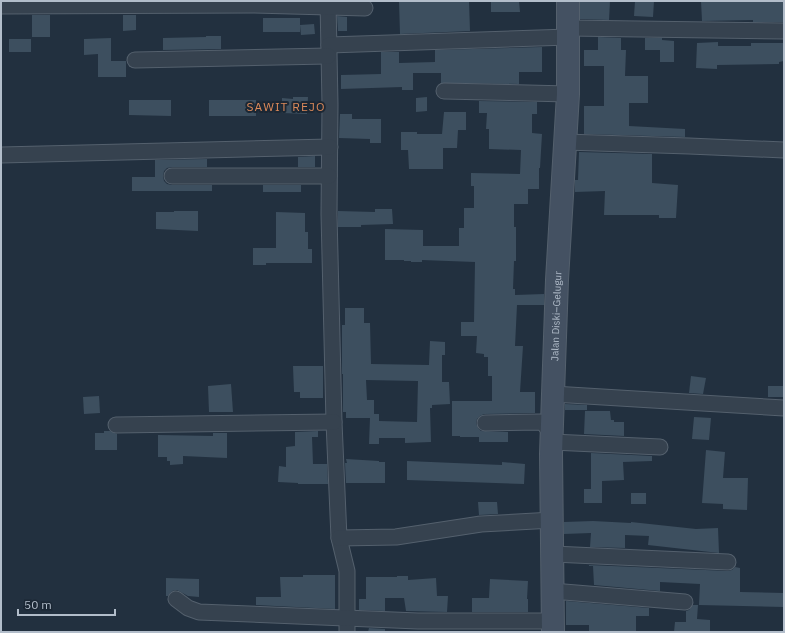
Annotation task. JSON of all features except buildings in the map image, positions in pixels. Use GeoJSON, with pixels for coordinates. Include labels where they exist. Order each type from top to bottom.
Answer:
{"type":"FeatureCollection","features":[{"type":"Feature","properties":{"kind":"main road","name":"Jalan Diski–Gelugur"},"geometry":{"type":"LineString","coordinates":[[553,627],[553,394],[557,280],[568,94],[568,1]]}},
{"type":"Feature","properties":{"kind":"street"},"geometry":{"type":"LineString","coordinates":[[1,6],[328,4],[364,8]]}},
{"type":"Feature","properties":{"kind":"street"},"geometry":{"type":"LineString","coordinates":[[328,4],[330,147],[329,214],[334,422],[339,538],[347,571],[347,625]]}},
{"type":"Feature","properties":{"kind":"street"},"geometry":{"type":"LineString","coordinates":[[135,60],[329,50],[568,33],[784,31]]}},
{"type":"Feature","properties":{"kind":"street"},"geometry":{"type":"LineString","coordinates":[[444,91],[568,94]]}},
{"type":"Feature","properties":{"kind":"street"},"geometry":{"type":"LineString","coordinates":[[565,142],[784,150]]}},
{"type":"Feature","properties":{"kind":"street"},"geometry":{"type":"LineString","coordinates":[[1,155],[330,147]]}},
{"type":"Feature","properties":{"kind":"street"},"geometry":{"type":"LineString","coordinates":[[172,176],[329,176]]}},
{"type":"Feature","properties":{"kind":"street"},"geometry":{"type":"LineString","coordinates":[[553,394],[784,408]]}},
{"type":"Feature","properties":{"kind":"street"},"geometry":{"type":"LineString","coordinates":[[116,425],[334,422]]}},
{"type":"Feature","properties":{"kind":"street"},"geometry":{"type":"LineString","coordinates":[[485,423],[540,422],[544,424],[552,438],[660,447]]}},
{"type":"Feature","properties":{"kind":"street"},"geometry":{"type":"LineString","coordinates":[[339,538],[396,537],[481,524],[553,520]]}},
{"type":"Feature","properties":{"kind":"street"},"geometry":{"type":"LineString","coordinates":[[553,554],[728,562]]}},
{"type":"Feature","properties":{"kind":"street"},"geometry":{"type":"LineString","coordinates":[[552,591],[685,602]]}},
{"type":"Feature","properties":{"kind":"street"},"geometry":{"type":"LineString","coordinates":[[176,599],[188,608],[199,612],[347,625],[418,621],[553,627]]}},
{"type":"Feature","properties":{"kind":"district","name":"SAWIT REJO"},"geometry":{"type":"Point","coordinates":[286,107]}}]}
